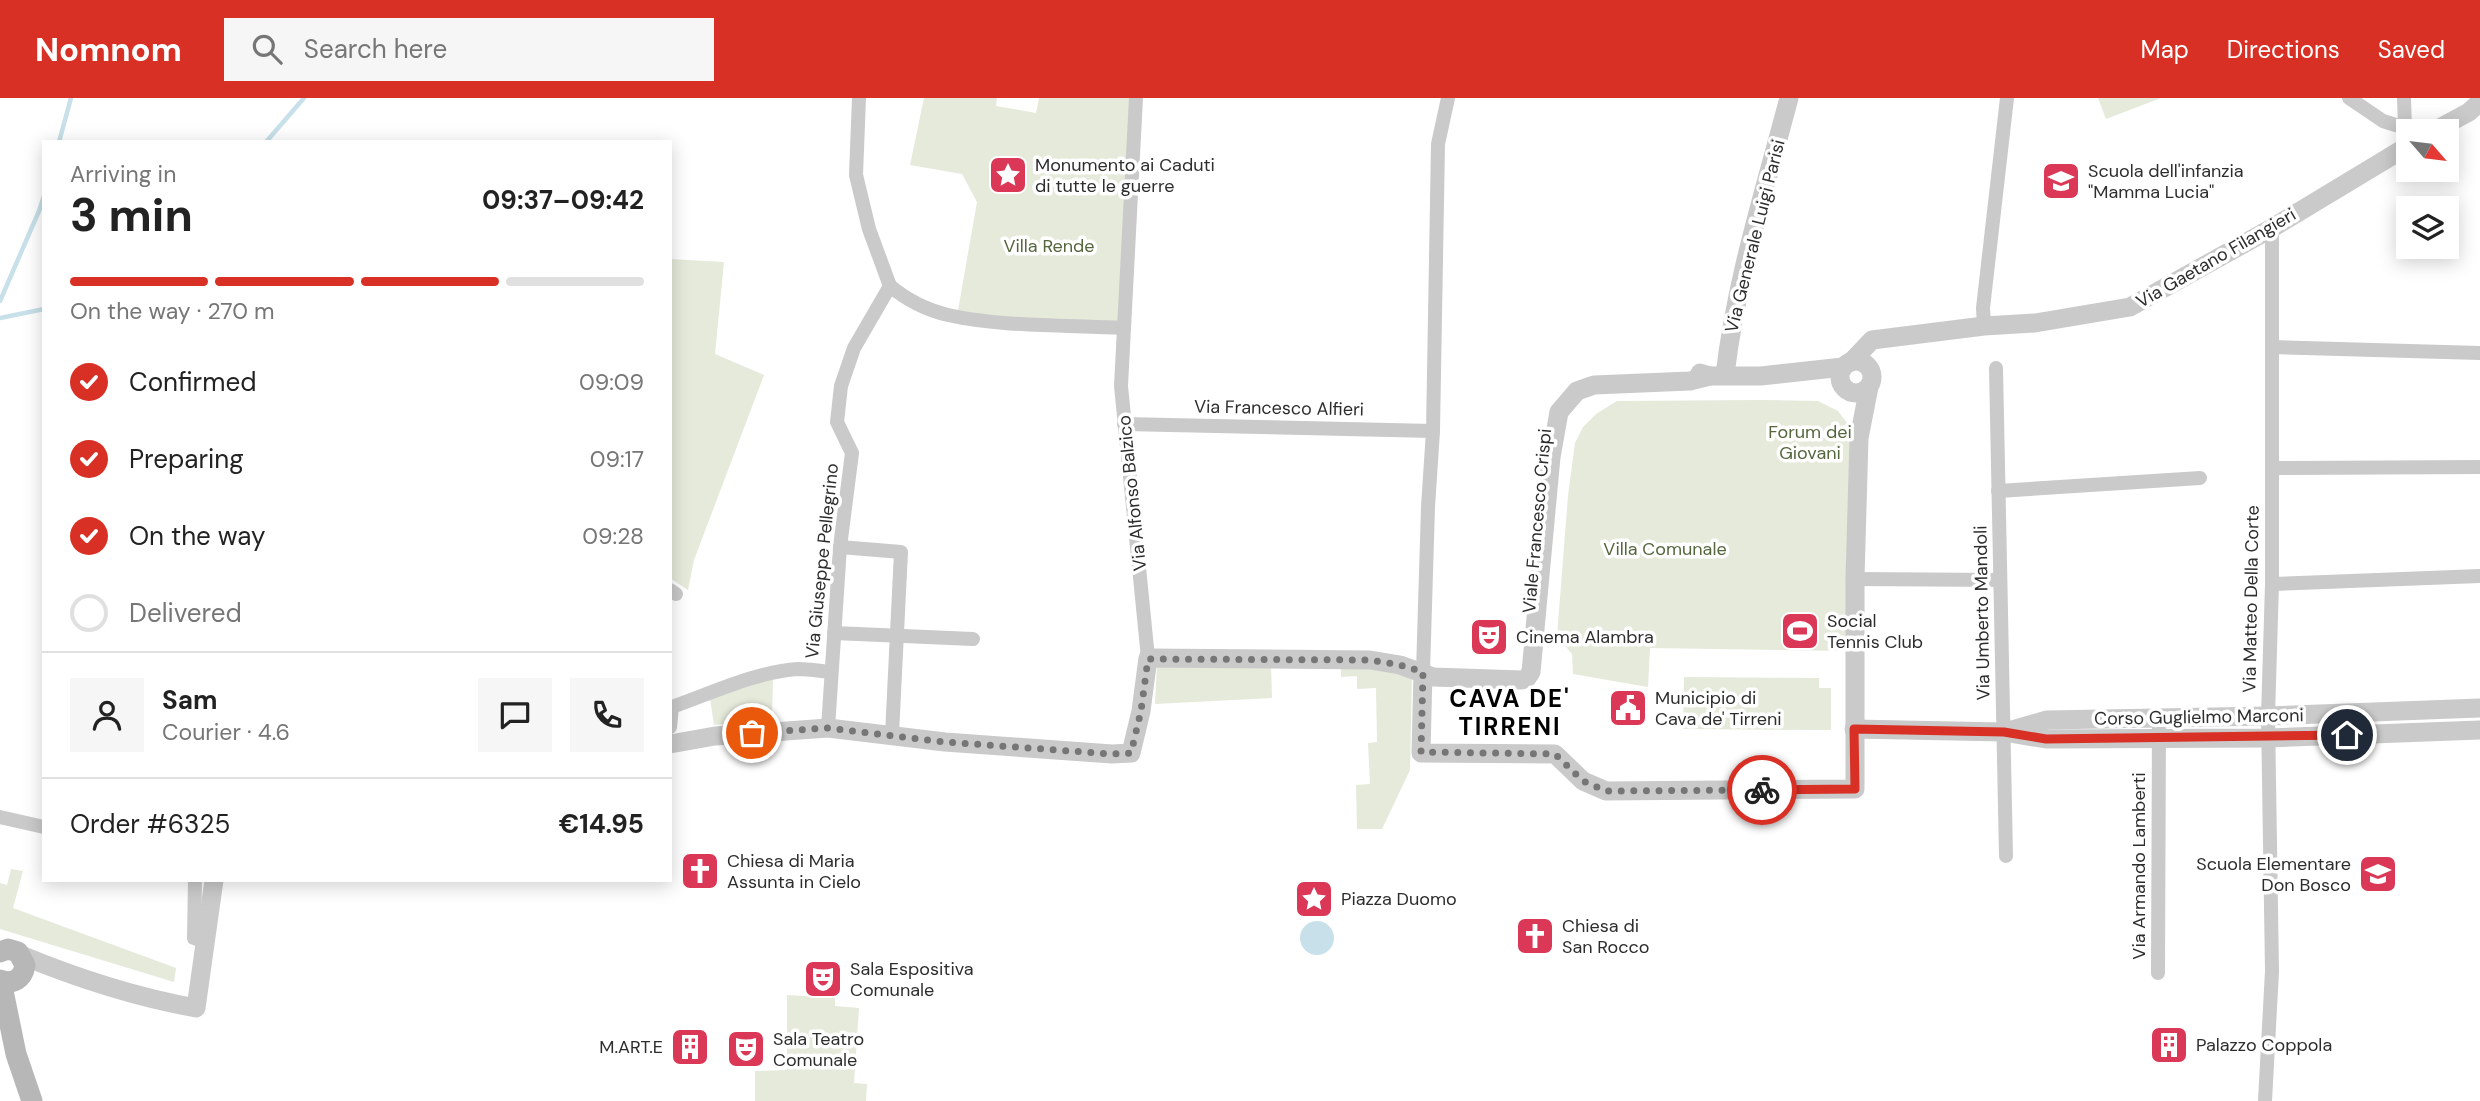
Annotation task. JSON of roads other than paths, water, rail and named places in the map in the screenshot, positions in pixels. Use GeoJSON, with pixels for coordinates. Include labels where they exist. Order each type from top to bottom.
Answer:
{"type":"FeatureCollection","features":[{"type":"Feature","properties":{"kind":"main road"},"geometry":{"type":"LineString","coordinates":[[8,965],[7,1015],[16,1054],[32,1101]]}},
{"type":"Feature","properties":{"kind":"street"},"geometry":{"type":"LineString","coordinates":[[859,98],[856,175],[869,229],[890,286],[907,300],[947,315],[1002,322],[1123,328]]}},
{"type":"Feature","properties":{"kind":"street","name":"Via Alfonso Balzico"},"geometry":{"type":"LineString","coordinates":[[892,734],[945,742],[1112,754],[1131,753],[1141,711],[1148,659],[1121,386],[1136,98]]}},
{"type":"Feature","properties":{"kind":"street"},"geometry":{"type":"LineString","coordinates":[[1447,98],[1438,144],[1433,431],[1428,507],[1421,752],[1555,754],[1583,781],[1606,791],[1855,789],[1855,579],[1859,438],[1872,378],[1869,368],[1861,362],[1847,365],[1840,375],[1859,438]]}},
{"type":"Feature","properties":{"kind":"street","name":"Via Generale Luigi Parisi"},"geometry":{"type":"LineString","coordinates":[[1717,375],[1789,98]]}},
{"type":"Feature","properties":{"kind":"street"},"geometry":{"type":"LineString","coordinates":[[1984,326],[1983,308],[2007,98]]}},
{"type":"Feature","properties":{"kind":"street"},"geometry":{"type":"LineString","coordinates":[[2348,98],[2396,129]]}},
{"type":"Feature","properties":{"kind":"street"},"geometry":{"type":"LineString","coordinates":[[2403,98],[2405,119]]}},
{"type":"Feature","properties":{"kind":"street"},"geometry":{"type":"LineString","coordinates":[[2456,119],[2476,108]]}},
{"type":"Feature","properties":{"kind":"street","name":"Via Gaetano Filangieri"},"geometry":{"type":"LineString","coordinates":[[1847,365],[1872,340],[1984,326],[2035,323],[2130,307],[2272,228],[2396,143]]}},
{"type":"Feature","properties":{"kind":"street","name":"Via Matteo Della Corte"},"geometry":{"type":"LineString","coordinates":[[2265,1101],[2272,971],[2268,716],[2272,584],[2272,228]]}},
{"type":"Feature","properties":{"kind":"street","name":"Via Giuseppe Pellegrino"},"geometry":{"type":"LineString","coordinates":[[828,728],[840,547],[852,453],[837,422],[841,386],[854,348],[890,286]]}},
{"type":"Feature","properties":{"kind":"street"},"geometry":{"type":"LineString","coordinates":[[2272,347],[2480,353]]}},
{"type":"Feature","properties":{"kind":"street","name":"Viale Francesco Crispi"},"geometry":{"type":"LineString","coordinates":[[1423,672],[1433,667],[1515,670],[1521,667],[1525,660],[1544,428],[1558,394],[1577,379],[1591,373],[1691,371],[1717,375],[1761,376],[1847,365]]}},
{"type":"Feature","properties":{"kind":"street","name":"Via Umberto Mandoli"},"geometry":{"type":"LineString","coordinates":[[1996,368],[2006,856]]}},
{"type":"Feature","properties":{"kind":"street","name":"Viale Francesco Crispi"},"geometry":{"type":"LineString","coordinates":[[1802,372],[1845,390]]}},
{"type":"Feature","properties":{"kind":"street","name":"Viale Francesco Crispi"},"geometry":{"type":"LineString","coordinates":[[1423,672],[1433,677],[1522,680],[1527,678],[1531,671],[1551,457],[1559,412],[1577,391],[1594,385],[1690,382],[1717,375]]}},
{"type":"Feature","properties":{"kind":"street"},"geometry":{"type":"LineString","coordinates":[[1845,390],[1861,393],[1869,387]]}},
{"type":"Feature","properties":{"kind":"street","name":"Via Francesco Alfieri"},"geometry":{"type":"LineString","coordinates":[[1124,425],[1433,431]]}},
{"type":"Feature","properties":{"kind":"street"},"geometry":{"type":"LineString","coordinates":[[2272,468],[2480,467]]}},
{"type":"Feature","properties":{"kind":"street"},"geometry":{"type":"LineString","coordinates":[[1998,491],[2200,478]]}},
{"type":"Feature","properties":{"kind":"street"},"geometry":{"type":"LineString","coordinates":[[672,744],[715,736],[828,728],[892,734],[901,552],[840,547]]}},
{"type":"Feature","properties":{"kind":"street"},"geometry":{"type":"LineString","coordinates":[[2272,584],[2480,576]]}},
{"type":"Feature","properties":{"kind":"street"},"geometry":{"type":"LineString","coordinates":[[1855,579],[2000,580]]}},
{"type":"Feature","properties":{"kind":"street"},"geometry":{"type":"LineString","coordinates":[[834,633],[973,639]]}},
{"type":"Feature","properties":{"kind":"street"},"geometry":{"type":"LineString","coordinates":[[1148,659],[1370,660],[1423,672]]}},
{"type":"Feature","properties":{"kind":"street"},"geometry":{"type":"LineString","coordinates":[[672,707],[745,681],[798,669],[831,671]]}},
{"type":"Feature","properties":{"kind":"street","name":"Corso Guglielmo Marconi"},"geometry":{"type":"LineString","coordinates":[[2004,732],[2047,720],[2268,716],[2480,708]]}},
{"type":"Feature","properties":{"kind":"street","name":"Via Armando Lamberti"},"geometry":{"type":"LineString","coordinates":[[2158,973],[2159,718]]}},
{"type":"Feature","properties":{"kind":"street","name":"Corso Guglielmo Marconi"},"geometry":{"type":"LineString","coordinates":[[1854,729],[2004,732],[2046,739],[2269,737],[2480,730]]}},
{"type":"Feature","properties":{"kind":"street"},"geometry":{"type":"LineString","coordinates":[[0,817],[42,827]]}},
{"type":"Feature","properties":{"kind":"street"},"geometry":{"type":"LineString","coordinates":[[195,882],[194,938],[205,942]]}},
{"type":"Feature","properties":{"kind":"street"},"geometry":{"type":"LineString","coordinates":[[8,965],[78,978],[148,1000],[196,1008],[214,882]]}},
{"type":"Feature","properties":{"kind":"water"},"geometry":{"type":"Polygon","coordinates":[[[1317,921],[1329,926],[1334,938],[1329,950],[1317,955],[1305,950],[1300,938],[1305,926],[1317,921]]]}},
{"type":"Feature","properties":{"kind":"waterway"},"geometry":{"type":"LineString","coordinates":[[60,140],[71,98]]}},
{"type":"Feature","properties":{"kind":"waterway"},"geometry":{"type":"LineString","coordinates":[[268,140],[304,98]]}},
{"type":"Feature","properties":{"kind":"waterway"},"geometry":{"type":"LineString","coordinates":[[0,301],[42,202]]}},
{"type":"Feature","properties":{"kind":"waterway"},"geometry":{"type":"LineString","coordinates":[[0,318],[42,309]]}},
{"type":"Feature","properties":{"kind":"place","name":"Monumento ai Caduti di tutte le guerre"},"geometry":{"type":"Point","coordinates":[1008,175]}},
{"type":"Feature","properties":{"kind":"place","name":"Scuola dell'infanzia \"Mamma Lucia\""},"geometry":{"type":"Point","coordinates":[2061,181]}},
{"type":"Feature","properties":{"kind":"place","name":"Social Tennis Club"},"geometry":{"type":"Point","coordinates":[1800,631]}},
{"type":"Feature","properties":{"kind":"place","name":"Cinema Alambra"},"geometry":{"type":"Point","coordinates":[1489,637]}},
{"type":"Feature","properties":{"kind":"place","name":"Municipio di Cava de' Tirreni"},"geometry":{"type":"Point","coordinates":[1628,708]}},
{"type":"Feature","properties":{"kind":"place","name":"Chiesa di Maria Assunta in Cielo"},"geometry":{"type":"Point","coordinates":[700,871]}},
{"type":"Feature","properties":{"kind":"place","name":"Scuola Elementare Don Bosco"},"geometry":{"type":"Point","coordinates":[2378,874]}},
{"type":"Feature","properties":{"kind":"place","name":"Piazza Duomo"},"geometry":{"type":"Point","coordinates":[1314,899]}},
{"type":"Feature","properties":{"kind":"place","name":"Chiesa di San Rocco"},"geometry":{"type":"Point","coordinates":[1535,936]}},
{"type":"Feature","properties":{"kind":"place","name":"Sala Espositiva Comunale"},"geometry":{"type":"Point","coordinates":[823,979]}},
{"type":"Feature","properties":{"kind":"place","name":"Palazzo Coppola"},"geometry":{"type":"Point","coordinates":[2169,1045]}},
{"type":"Feature","properties":{"kind":"place","name":"M.ART.E"},"geometry":{"type":"Point","coordinates":[690,1047]}},
{"type":"Feature","properties":{"kind":"place","name":"Sala Teatro Comunale"},"geometry":{"type":"Point","coordinates":[746,1049]}},
{"type":"Feature","properties":{"kind":"district","name":"CAVA DE' TIRRENI"},"geometry":{"type":"Point","coordinates":[1510,713]}},
{"type":"Feature","properties":{"kind":"park label","name":"Villa Rende"},"geometry":{"type":"Point","coordinates":[1049,246]}},
{"type":"Feature","properties":{"kind":"park label","name":"Forum dei Giovani"},"geometry":{"type":"Point","coordinates":[1810,442]}},
{"type":"Feature","properties":{"kind":"park label","name":"Villa Comunale"},"geometry":{"type":"Point","coordinates":[1665,549]}}]}
